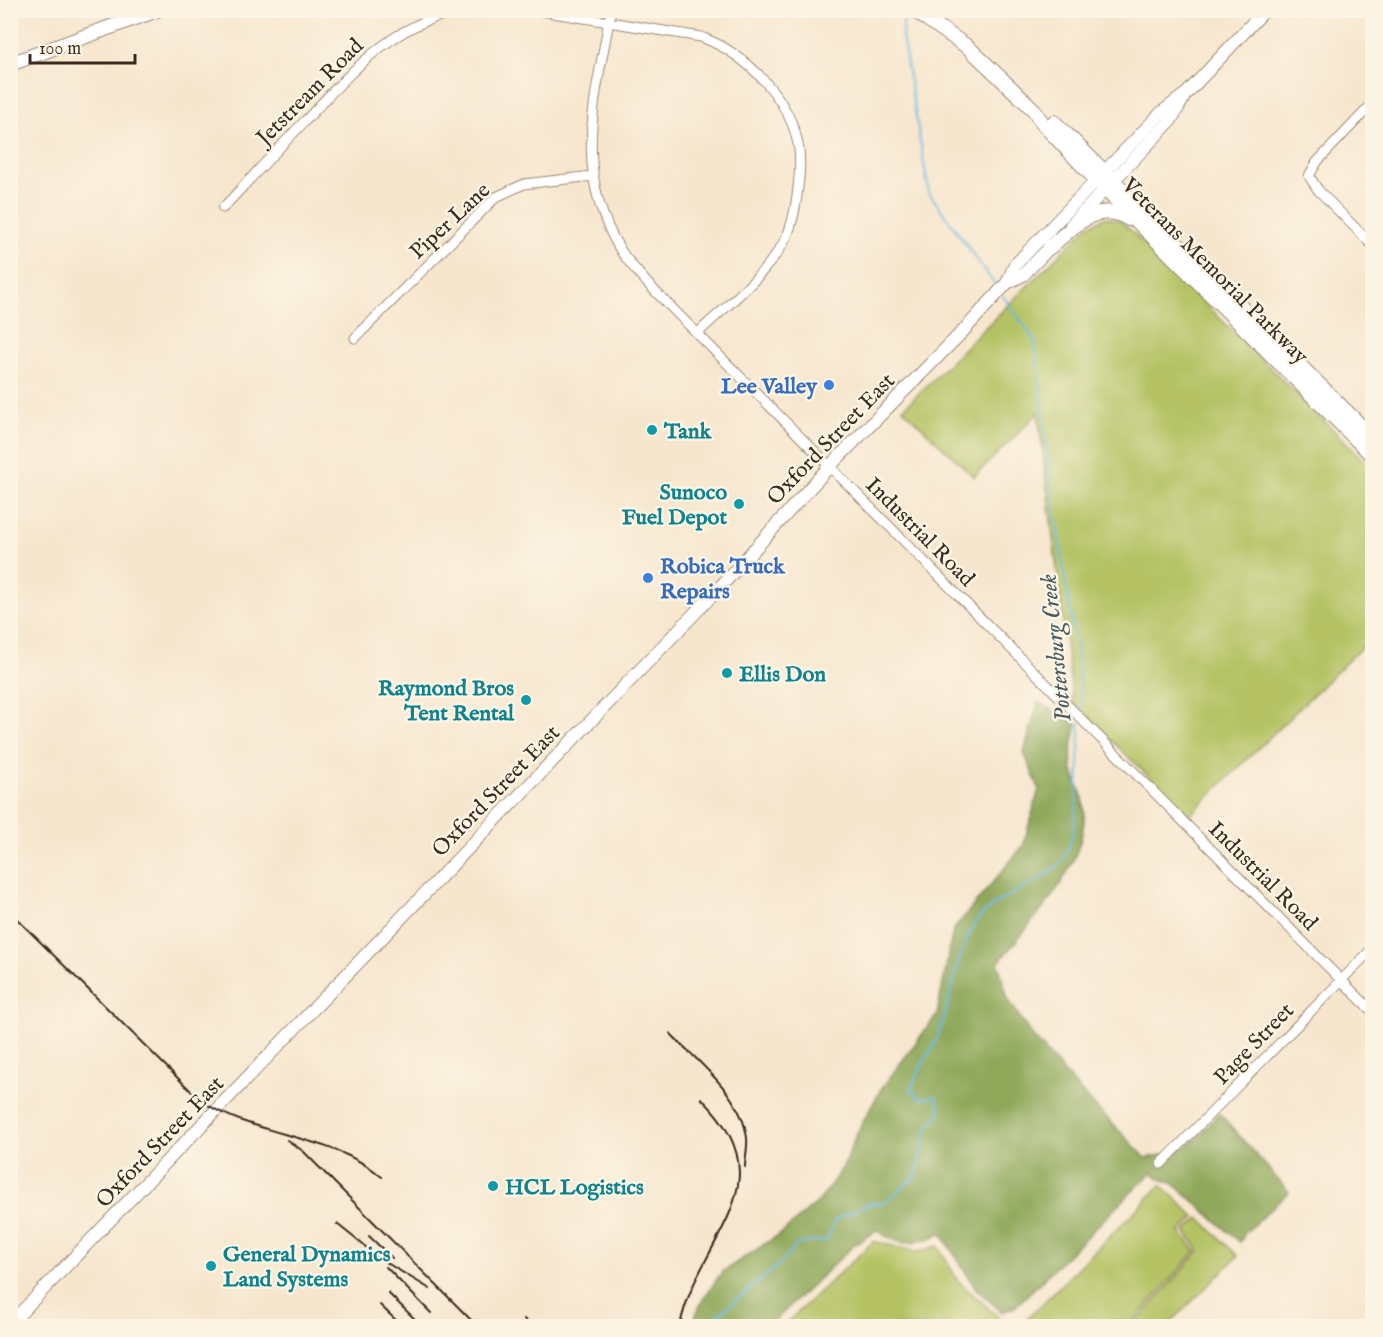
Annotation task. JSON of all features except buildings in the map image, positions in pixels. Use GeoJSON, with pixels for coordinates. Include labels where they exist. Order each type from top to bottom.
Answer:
{"type":"FeatureCollection","features":[{"type":"Feature","properties":{"kind":"highway"},"geometry":{"type":"LineString","coordinates":[[10,64],[158,10]]}},
{"type":"Feature","properties":{"kind":"highway","name":"Veterans Memorial Parkway"},"geometry":{"type":"LineString","coordinates":[[917,12],[969,48],[1035,110],[1043,124],[1218,287],[1372,437]]}},
{"type":"Feature","properties":{"kind":"highway","name":"Veterans Memorial Parkway"},"geometry":{"type":"LineString","coordinates":[[1105,180],[1143,228],[1372,455]]}},
{"type":"Feature","properties":{"kind":"highway"},"geometry":{"type":"LineString","coordinates":[[1050,247],[1082,220],[1096,213],[1117,211],[1143,228]]}},
{"type":"Feature","properties":{"kind":"main road","name":"Oxford Street East"},"geometry":{"type":"LineString","coordinates":[[10,1324],[720,587],[829,467],[1007,283],[1023,275],[1050,247],[1162,112],[1187,93],[1264,10]]}},
{"type":"Feature","properties":{"kind":"main road","name":"Oxford Street East"},"geometry":{"type":"LineString","coordinates":[[1007,283],[1015,265],[1105,180]]}},
{"type":"Feature","properties":{"kind":"street","name":"Jetstream Road"},"geometry":{"type":"LineString","coordinates":[[223,208],[353,69],[385,43],[417,24],[450,12],[469,10]]}},
{"type":"Feature","properties":{"kind":"street"},"geometry":{"type":"LineString","coordinates":[[534,10],[701,37],[723,45],[771,88],[789,120],[799,149],[800,176],[786,239],[771,261],[698,333]]}},
{"type":"Feature","properties":{"kind":"street","name":"Industrial Road"},"geometry":{"type":"LineString","coordinates":[[611,10],[592,124],[590,162],[598,201],[621,252],[647,283],[829,467],[1372,1011]]}},
{"type":"Feature","properties":{"kind":"street"},"geometry":{"type":"LineString","coordinates":[[1372,104],[1317,162],[1309,176],[1318,190],[1372,245]]}},
{"type":"Feature","properties":{"kind":"street","name":"Piper Lane"},"geometry":{"type":"LineString","coordinates":[[355,338],[496,197],[524,184],[593,176]]}},
{"type":"Feature","properties":{"kind":"street","name":"Page Street"},"geometry":{"type":"LineString","coordinates":[[1161,1164],[1372,949]]}},
{"type":"Feature","properties":{"kind":"green space"},"geometry":{"type":"Polygon","coordinates":[[[1107,217],[1121,221],[1372,468],[1372,652],[1364,645],[1189,816],[1073,703],[1038,413],[974,477],[903,409],[1089,225],[1107,217]]]}},
{"type":"Feature","properties":{"kind":"green space"},"geometry":{"type":"Polygon","coordinates":[[[1038,702],[1077,724],[1071,757],[1073,771],[1083,798],[1083,827],[1078,849],[1056,890],[998,963],[1008,999],[1030,1033],[1082,1093],[1146,1158],[1188,1145],[1219,1113],[1289,1192],[1245,1233],[1240,1242],[1174,1184],[1158,1178],[1152,1172],[1016,1306],[1002,1312],[977,1290],[941,1233],[924,1241],[908,1243],[893,1240],[877,1230],[854,1245],[769,1326],[691,1326],[703,1299],[722,1272],[783,1232],[820,1200],[843,1167],[858,1131],[881,1089],[937,1015],[953,930],[1023,846],[1039,789],[1024,753],[1038,702]]]}},
{"type":"Feature","properties":{"kind":"green space"},"geometry":{"type":"Polygon","coordinates":[[[1161,1185],[1195,1217],[1180,1232],[1196,1251],[1129,1326],[1020,1326],[1161,1185]]]}},
{"type":"Feature","properties":{"kind":"green space"},"geometry":{"type":"Polygon","coordinates":[[[1199,1218],[1238,1256],[1167,1326],[1133,1326],[1199,1251],[1185,1231],[1199,1218]]]}},
{"type":"Feature","properties":{"kind":"green space"},"geometry":{"type":"Polygon","coordinates":[[[874,1241],[917,1252],[938,1246],[958,1281],[1006,1324],[1004,1326],[783,1326],[874,1241]]]}},
{"type":"Feature","properties":{"kind":"waterway","name":"Pottersburg Creek"},"geometry":{"type":"LineString","coordinates":[[905,10],[902,36],[929,193],[996,286]]}},
{"type":"Feature","properties":{"kind":"waterway","name":"Pottersburg Creek"},"geometry":{"type":"LineString","coordinates":[[1003,296],[1035,341],[1053,501],[1079,666],[1081,715]]}},
{"type":"Feature","properties":{"kind":"waterway","name":"Pottersburg Creek"},"geometry":{"type":"LineString","coordinates":[[706,1326],[765,1277],[797,1244],[827,1240],[835,1220],[870,1203],[884,1203],[916,1176],[927,1129],[941,1112],[936,1096],[921,1099],[911,1090],[937,1038],[960,958],[971,929],[993,905],[1055,868],[1067,851],[1075,817],[1080,723]]}},
{"type":"Feature","properties":{"kind":"railway"},"geometry":{"type":"LineString","coordinates":[[10,912],[200,1100],[244,1122],[339,1152],[362,1163],[382,1177]]}},
{"type":"Feature","properties":{"kind":"railway"},"geometry":{"type":"LineString","coordinates":[[670,1033],[717,1080],[737,1108],[747,1138],[745,1167]]}},
{"type":"Feature","properties":{"kind":"railway"},"geometry":{"type":"LineString","coordinates":[[680,1326],[689,1295],[730,1212],[738,1185],[738,1158],[726,1129],[701,1098]]}},
{"type":"Feature","properties":{"kind":"railway"},"geometry":{"type":"LineString","coordinates":[[287,1140],[303,1151],[477,1326]]}},
{"type":"Feature","properties":{"kind":"railway"},"geometry":{"type":"LineString","coordinates":[[337,1224],[382,1260],[430,1289]]}},
{"type":"Feature","properties":{"kind":"railway"},"geometry":{"type":"LineString","coordinates":[[369,1236],[392,1258]]}},
{"type":"Feature","properties":{"kind":"railway"},"geometry":{"type":"LineString","coordinates":[[386,1267],[431,1313]]}},
{"type":"Feature","properties":{"kind":"railway"},"geometry":{"type":"LineString","coordinates":[[388,1293],[422,1326]]}},
{"type":"Feature","properties":{"kind":"railway"},"geometry":{"type":"LineString","coordinates":[[380,1305],[402,1326]]}},
{"type":"Feature","properties":{"kind":"railway"},"geometry":{"type":"LineString","coordinates":[[524,1319],[531,1326]]}},
{"type":"Feature","properties":{"kind":"place","name":"Lee Valley"},"geometry":{"type":"Point","coordinates":[829,385]}},
{"type":"Feature","properties":{"kind":"place","name":"Tank"},"geometry":{"type":"Point","coordinates":[652,430]}},
{"type":"Feature","properties":{"kind":"place","name":"Sunoco Fuel Depot"},"geometry":{"type":"Point","coordinates":[739,504]}},
{"type":"Feature","properties":{"kind":"place","name":"Robica Truck Repairs"},"geometry":{"type":"Point","coordinates":[648,578]}},
{"type":"Feature","properties":{"kind":"place","name":"Ellis Don"},"geometry":{"type":"Point","coordinates":[727,673]}},
{"type":"Feature","properties":{"kind":"place","name":"Raymond Bros Tent Rental"},"geometry":{"type":"Point","coordinates":[526,700]}},
{"type":"Feature","properties":{"kind":"place","name":"HCL Logistics"},"geometry":{"type":"Point","coordinates":[493,1186]}},
{"type":"Feature","properties":{"kind":"place","name":"General Dynamics Land Systems"},"geometry":{"type":"Point","coordinates":[211,1266]}}]}
